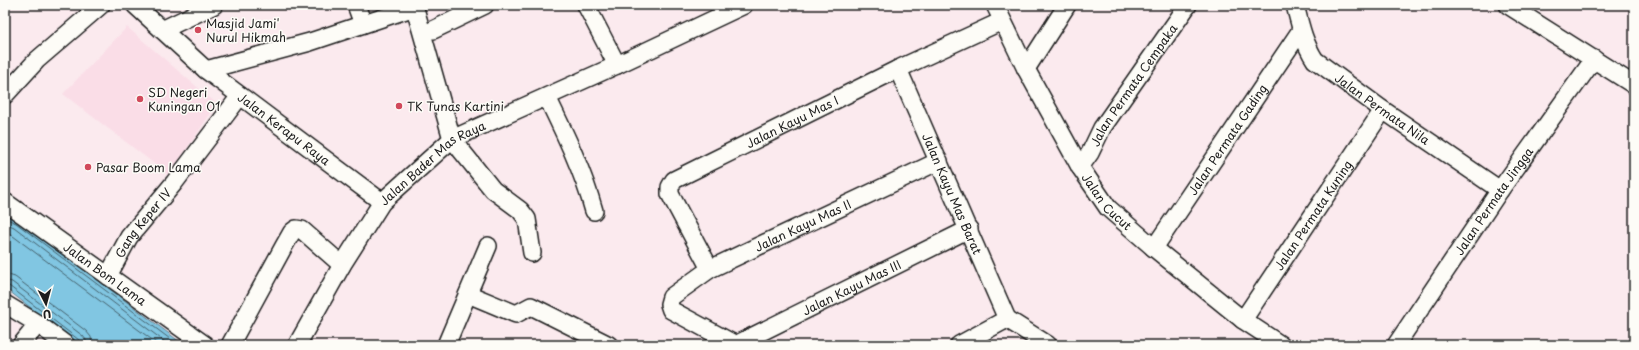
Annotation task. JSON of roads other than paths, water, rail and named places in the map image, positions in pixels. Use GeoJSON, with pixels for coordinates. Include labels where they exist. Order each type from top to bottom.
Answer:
{"type":"FeatureCollection","features":[{"type":"Feature","properties":{"kind":"street"},"geometry":{"type":"LineString","coordinates":[[5,95],[37,60],[101,5]]}},
{"type":"Feature","properties":{"kind":"street","name":"Jalan Kerapu Raya"},"geometry":{"type":"LineString","coordinates":[[135,5],[206,70],[382,202]]}},
{"type":"Feature","properties":{"kind":"street"},"geometry":{"type":"LineString","coordinates":[[162,30],[214,5]]}},
{"type":"Feature","properties":{"kind":"street"},"geometry":{"type":"LineString","coordinates":[[356,5],[363,24]]}},
{"type":"Feature","properties":{"kind":"street"},"geometry":{"type":"LineString","coordinates":[[433,30],[485,5]]}},
{"type":"Feature","properties":{"kind":"street"},"geometry":{"type":"LineString","coordinates":[[586,5],[617,66]]}},
{"type":"Feature","properties":{"kind":"street","name":"Jalan Bader Mas Raya"},"geometry":{"type":"LineString","coordinates":[[297,345],[342,265],[382,202],[452,140],[617,66],[744,5]]}},
{"type":"Feature","properties":{"kind":"street"},"geometry":{"type":"LineString","coordinates":[[1026,69],[1067,5]]}},
{"type":"Feature","properties":{"kind":"street","name":"Jalan Permata Cempaka"},"geometry":{"type":"LineString","coordinates":[[1080,167],[1090,153],[1102,128],[1188,5]]}},
{"type":"Feature","properties":{"kind":"street","name":"Jalan Permata Nila"},"geometry":{"type":"LineString","coordinates":[[1295,5],[1301,30],[1308,49],[1316,60],[1383,110],[1500,190]]}},
{"type":"Feature","properties":{"kind":"street"},"geometry":{"type":"LineString","coordinates":[[1508,5],[1634,85]]}},
{"type":"Feature","properties":{"kind":"street"},"geometry":{"type":"LineString","coordinates":[[206,70],[310,42],[414,6],[452,140],[493,190],[520,210],[527,218],[532,253]]}},
{"type":"Feature","properties":{"kind":"street","name":"Jalan Cucut"},"geometry":{"type":"LineString","coordinates":[[999,13],[1026,69],[1080,167],[1108,208],[1154,248],[1244,320],[1281,345]]}},
{"type":"Feature","properties":{"kind":"street","name":"Jalan Kayu Mas I"},"geometry":{"type":"LineString","coordinates":[[710,270],[670,194],[670,187],[674,180],[898,69],[999,13]]}},
{"type":"Feature","properties":{"kind":"street","name":"Jalan Permata Gading"},"geometry":{"type":"LineString","coordinates":[[1154,248],[1301,30]]}},
{"type":"Feature","properties":{"kind":"street","name":"Jalan Permata Jingga"},"geometry":{"type":"LineString","coordinates":[[1396,345],[1500,190],[1594,59]]}},
{"type":"Feature","properties":{"kind":"street","name":"Jalan Kayu Mas Barat"},"geometry":{"type":"LineString","coordinates":[[898,69],[1007,319]]}},
{"type":"Feature","properties":{"kind":"street","name":"Gang Keper IV"},"geometry":{"type":"LineString","coordinates":[[108,276],[129,237],[174,183],[240,96]]}},
{"type":"Feature","properties":{"kind":"street"},"geometry":{"type":"LineString","coordinates":[[547,97],[569,141],[589,193],[594,211]]}},
{"type":"Feature","properties":{"kind":"street","name":"Jalan Permata Kuning"},"geometry":{"type":"LineString","coordinates":[[1244,320],[1383,110]]}},
{"type":"Feature","properties":{"kind":"street","name":"Jalan Kayu Mas II"},"geometry":{"type":"LineString","coordinates":[[735,345],[670,310],[669,304],[671,297],[710,270],[939,161]]}},
{"type":"Feature","properties":{"kind":"street","name":"Jalan Bom Lama"},"geometry":{"type":"LineString","coordinates":[[5,202],[205,345]]}},
{"type":"Feature","properties":{"kind":"street"},"geometry":{"type":"LineString","coordinates":[[230,345],[284,246],[292,232],[296,229],[302,230],[342,265]]}},
{"type":"Feature","properties":{"kind":"street","name":"Jalan Kayu Mas III"},"geometry":{"type":"LineString","coordinates":[[735,345],[969,229]]}},
{"type":"Feature","properties":{"kind":"street"},"geometry":{"type":"LineString","coordinates":[[446,345],[488,246]]}},
{"type":"Feature","properties":{"kind":"street"},"geometry":{"type":"LineString","coordinates":[[468,294],[516,314],[531,306],[609,345]]}},
{"type":"Feature","properties":{"kind":"street"},"geometry":{"type":"LineString","coordinates":[[5,304],[38,324],[66,345]]}},
{"type":"Feature","properties":{"kind":"street"},"geometry":{"type":"LineString","coordinates":[[959,345],[1007,319],[1048,345]]}},
{"type":"Feature","properties":{"kind":"street"},"geometry":{"type":"LineString","coordinates":[[21,345],[38,324]]}},
{"type":"Feature","properties":{"kind":"water"},"geometry":{"type":"Polygon","coordinates":[[[5,213],[18,220],[184,345],[79,345],[5,288],[5,213]]]}},
{"type":"Feature","properties":{"kind":"place","name":"Masjid Jami' Nurul Hikmah"},"geometry":{"type":"Point","coordinates":[198,30]}},
{"type":"Feature","properties":{"kind":"place","name":"SD Negeri Kuningan 01"},"geometry":{"type":"Point","coordinates":[140,99]}},
{"type":"Feature","properties":{"kind":"place","name":"TK Tunas Kartini"},"geometry":{"type":"Point","coordinates":[399,106]}},
{"type":"Feature","properties":{"kind":"place","name":"Pasar Boom Lama"},"geometry":{"type":"Point","coordinates":[88,167]}}]}
